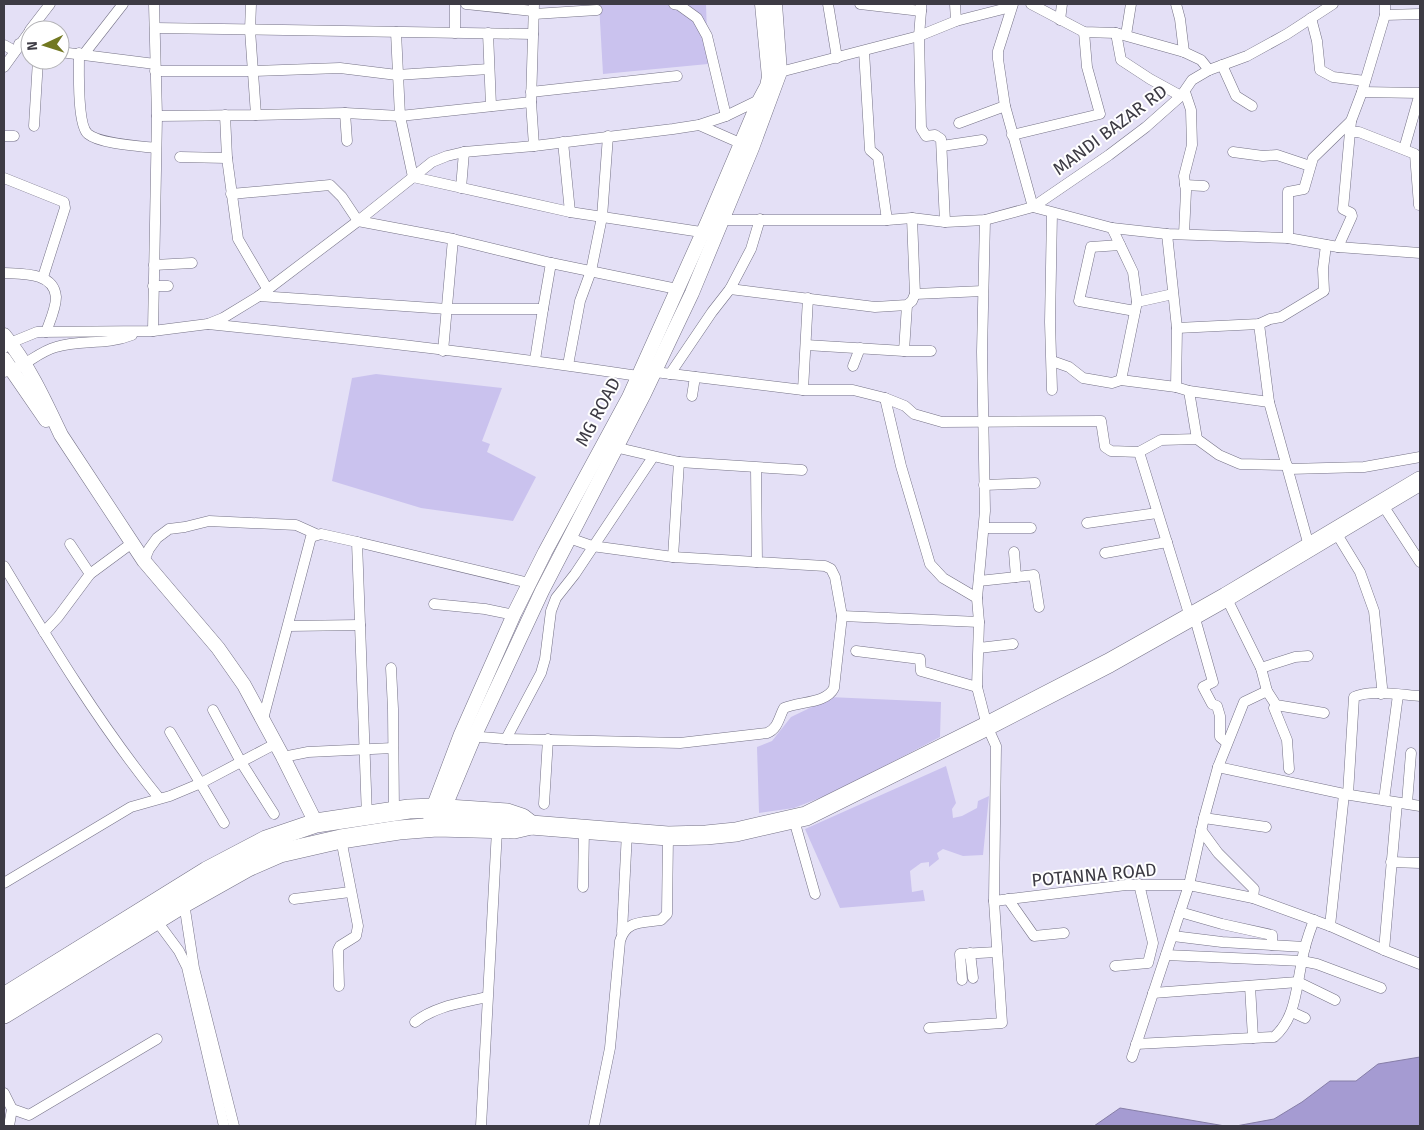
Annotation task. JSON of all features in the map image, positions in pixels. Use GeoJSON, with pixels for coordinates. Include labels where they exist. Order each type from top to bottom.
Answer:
{"type":"FeatureCollection","features":[{"type":"Feature","properties":{"kind":"highway"},"geometry":{"type":"LineString","coordinates":[[4,1014],[184,903],[248,867],[280,853],[341,839],[431,828],[514,830],[531,825],[668,836],[736,832],[794,820],[839,801],[1109,663],[1226,596],[1420,480]]}},
{"type":"Feature","properties":{"kind":"highway"},"geometry":{"type":"LineString","coordinates":[[4,997],[207,871],[266,840],[316,823],[367,817],[409,809],[439,808],[507,813],[522,818],[531,825]]}},
{"type":"Feature","properties":{"kind":"main road","name":"MG ROAD"},"geometry":{"type":"LineString","coordinates":[[431,828],[514,615],[529,583],[629,397],[740,143],[767,86],[768,77],[762,4]]}},
{"type":"Feature","properties":{"kind":"main road","name":"MG ROAD"},"geometry":{"type":"LineString","coordinates":[[468,736],[568,538],[617,448],[692,293],[752,148],[780,72],[775,4]]}},
{"type":"Feature","properties":{"kind":"main road"},"geometry":{"type":"LineString","coordinates":[[6,342],[13,369]]}},
{"type":"Feature","properties":{"kind":"main road"},"geometry":{"type":"LineString","coordinates":[[4,359],[51,414],[61,435],[144,561],[218,648],[244,685],[316,823]]}},
{"type":"Feature","properties":{"kind":"street"},"geometry":{"type":"LineString","coordinates":[[38,20],[50,4]]}},
{"type":"Feature","properties":{"kind":"street"},"geometry":{"type":"LineString","coordinates":[[123,4],[81,54],[81,119],[85,131],[89,135],[108,142],[156,148]]}},
{"type":"Feature","properties":{"kind":"street"},"geometry":{"type":"LineString","coordinates":[[153,331],[157,116],[154,4]]}},
{"type":"Feature","properties":{"kind":"street"},"geometry":{"type":"LineString","coordinates":[[251,4],[250,30],[256,115]]}},
{"type":"Feature","properties":{"kind":"street"},"geometry":{"type":"LineString","coordinates":[[455,4],[455,33]]}},
{"type":"Feature","properties":{"kind":"street"},"geometry":{"type":"LineString","coordinates":[[466,4],[534,9],[597,10]]}},
{"type":"Feature","properties":{"kind":"street"},"geometry":{"type":"LineString","coordinates":[[674,4],[679,5],[697,18],[707,36],[726,116]]}},
{"type":"Feature","properties":{"kind":"street"},"geometry":{"type":"LineString","coordinates":[[828,4],[837,58]]}},
{"type":"Feature","properties":{"kind":"street"},"geometry":{"type":"LineString","coordinates":[[860,4],[921,8],[919,36],[922,128],[926,136],[935,135],[940,137],[945,222]]}},
{"type":"Feature","properties":{"kind":"street"},"geometry":{"type":"LineString","coordinates":[[955,4],[956,21]]}},
{"type":"Feature","properties":{"kind":"street"},"geometry":{"type":"LineString","coordinates":[[1031,4],[1084,32],[1121,34],[1184,52],[1202,60],[1209,70]]}},
{"type":"Feature","properties":{"kind":"street"},"geometry":{"type":"LineString","coordinates":[[1060,20],[1062,4]]}},
{"type":"Feature","properties":{"kind":"street"},"geometry":{"type":"LineString","coordinates":[[1132,4],[1121,34],[1121,60],[1143,75],[1183,94],[1191,110],[1192,145],[1184,176],[1186,191],[1184,234]]}},
{"type":"Feature","properties":{"kind":"street"},"geometry":{"type":"LineString","coordinates":[[1176,4],[1180,18],[1184,52]]}},
{"type":"Feature","properties":{"kind":"street","name":"MANDI BAZAR RD"},"geometry":{"type":"LineString","coordinates":[[1033,207],[1146,127],[1183,94],[1192,80],[1209,70],[1247,56],[1287,34],[1333,4]]}},
{"type":"Feature","properties":{"kind":"street"},"geometry":{"type":"LineString","coordinates":[[1338,247],[1352,216],[1351,213],[1343,209],[1351,120],[1362,92],[1385,15],[1386,4]]}},
{"type":"Feature","properties":{"kind":"street"},"geometry":{"type":"LineString","coordinates":[[780,72],[919,36],[956,21],[1012,5]]}},
{"type":"Feature","properties":{"kind":"street"},"geometry":{"type":"LineString","coordinates":[[1012,5],[998,51],[1005,106],[1033,207]]}},
{"type":"Feature","properties":{"kind":"street"},"geometry":{"type":"LineString","coordinates":[[534,9],[531,97],[534,146]]}},
{"type":"Feature","properties":{"kind":"street"},"geometry":{"type":"LineString","coordinates":[[1385,15],[1420,14]]}},
{"type":"Feature","properties":{"kind":"street"},"geometry":{"type":"LineString","coordinates":[[1312,18],[1320,70],[1333,77],[1365,81]]}},
{"type":"Feature","properties":{"kind":"street"},"geometry":{"type":"LineString","coordinates":[[155,28],[533,34]]}},
{"type":"Feature","properties":{"kind":"street"},"geometry":{"type":"LineString","coordinates":[[396,32],[400,116],[413,177]]}},
{"type":"Feature","properties":{"kind":"street"},"geometry":{"type":"LineString","coordinates":[[1012,135],[1100,114],[1087,67],[1084,32]]}},
{"type":"Feature","properties":{"kind":"street"},"geometry":{"type":"LineString","coordinates":[[488,34],[491,106]]}},
{"type":"Feature","properties":{"kind":"street"},"geometry":{"type":"LineString","coordinates":[[4,67],[20,44]]}},
{"type":"Feature","properties":{"kind":"street"},"geometry":{"type":"LineString","coordinates":[[4,45],[20,48]]}},
{"type":"Feature","properties":{"kind":"street"},"geometry":{"type":"LineString","coordinates":[[864,51],[870,150],[878,157],[887,220]]}},
{"type":"Feature","properties":{"kind":"street"},"geometry":{"type":"LineString","coordinates":[[70,53],[155,68],[253,71],[340,68],[397,75],[489,68]]}},
{"type":"Feature","properties":{"kind":"street"},"geometry":{"type":"LineString","coordinates":[[1222,65],[1236,96],[1252,106]]}},
{"type":"Feature","properties":{"kind":"street"},"geometry":{"type":"LineString","coordinates":[[34,126],[37,70]]}},
{"type":"Feature","properties":{"kind":"street"},"geometry":{"type":"LineString","coordinates":[[157,116],[345,113],[400,116],[491,106],[531,97],[677,76]]}},
{"type":"Feature","properties":{"kind":"street"},"geometry":{"type":"LineString","coordinates":[[1362,92],[1420,93],[1404,149]]}},
{"type":"Feature","properties":{"kind":"street"},"geometry":{"type":"LineString","coordinates":[[208,324],[223,318],[263,293],[358,222],[432,162],[464,152],[534,146],[699,124],[726,116],[773,93]]}},
{"type":"Feature","properties":{"kind":"street"},"geometry":{"type":"LineString","coordinates":[[959,123],[1005,106]]}},
{"type":"Feature","properties":{"kind":"street"},"geometry":{"type":"LineString","coordinates":[[345,113],[347,141]]}},
{"type":"Feature","properties":{"kind":"street"},"geometry":{"type":"LineString","coordinates":[[225,115],[227,158],[238,239],[263,293]]}},
{"type":"Feature","properties":{"kind":"street"},"geometry":{"type":"LineString","coordinates":[[1288,238],[1288,192],[1304,189],[1312,158],[1351,120]]}},
{"type":"Feature","properties":{"kind":"street"},"geometry":{"type":"LineString","coordinates":[[699,124],[740,143]]}},
{"type":"Feature","properties":{"kind":"street"},"geometry":{"type":"LineString","coordinates":[[1350,132],[1359,132],[1418,153],[1420,205]]}},
{"type":"Feature","properties":{"kind":"street"},"geometry":{"type":"LineString","coordinates":[[568,365],[580,301],[591,271],[602,217],[608,136]]}},
{"type":"Feature","properties":{"kind":"street"},"geometry":{"type":"LineString","coordinates":[[942,146],[982,140]]}},
{"type":"Feature","properties":{"kind":"street"},"geometry":{"type":"LineString","coordinates":[[563,142],[570,212]]}},
{"type":"Feature","properties":{"kind":"street"},"geometry":{"type":"LineString","coordinates":[[461,188],[464,152]]}},
{"type":"Feature","properties":{"kind":"street"},"geometry":{"type":"LineString","coordinates":[[1232,152],[1264,156],[1277,155],[1310,166]]}},
{"type":"Feature","properties":{"kind":"street"},"geometry":{"type":"LineString","coordinates":[[180,157],[227,158]]}},
{"type":"Feature","properties":{"kind":"street"},"geometry":{"type":"LineString","coordinates":[[413,177],[570,212],[702,232]]}},
{"type":"Feature","properties":{"kind":"street"},"geometry":{"type":"LineString","coordinates":[[4,178],[64,202],[65,208],[43,278]]}},
{"type":"Feature","properties":{"kind":"street"},"geometry":{"type":"LineString","coordinates":[[1185,185],[1204,186]]}},
{"type":"Feature","properties":{"kind":"street"},"geometry":{"type":"LineString","coordinates":[[231,194],[330,186],[342,197],[358,222],[452,239],[551,263],[677,289]]}},
{"type":"Feature","properties":{"kind":"street"},"geometry":{"type":"LineString","coordinates":[[722,220],[887,220],[912,218],[945,222],[985,220],[1033,207],[1112,228],[1167,234],[1288,238],[1326,246],[1420,253]]}},
{"type":"Feature","properties":{"kind":"street"},"geometry":{"type":"LineString","coordinates":[[1052,213],[1050,322],[1052,390]]}},
{"type":"Feature","properties":{"kind":"street"},"geometry":{"type":"LineString","coordinates":[[904,351],[907,306],[915,294],[912,218]]}},
{"type":"Feature","properties":{"kind":"street"},"geometry":{"type":"LineString","coordinates":[[670,374],[730,289],[752,249],[760,220]]}},
{"type":"Feature","properties":{"kind":"street"},"geometry":{"type":"LineString","coordinates":[[929,1028],[1002,1022],[994,901],[996,746],[987,726],[977,686],[979,622],[977,598],[984,528],[982,422],[985,220]]}},
{"type":"Feature","properties":{"kind":"street"},"geometry":{"type":"LineString","coordinates":[[1112,228],[1133,272],[1136,307],[1121,380]]}},
{"type":"Feature","properties":{"kind":"street"},"geometry":{"type":"LineString","coordinates":[[1167,234],[1177,328],[1176,387]]}},
{"type":"Feature","properties":{"kind":"street"},"geometry":{"type":"LineString","coordinates":[[443,351],[452,239]]}},
{"type":"Feature","properties":{"kind":"street"},"geometry":{"type":"LineString","coordinates":[[1120,245],[1091,247],[1079,301],[1136,307],[1173,294]]}},
{"type":"Feature","properties":{"kind":"street"},"geometry":{"type":"LineString","coordinates":[[1177,328],[1259,324],[1270,319],[1282,317],[1324,291],[1323,269],[1326,246]]}},
{"type":"Feature","properties":{"kind":"street"},"geometry":{"type":"LineString","coordinates":[[154,265],[192,263]]}},
{"type":"Feature","properties":{"kind":"street"},"geometry":{"type":"LineString","coordinates":[[535,360],[551,263]]}},
{"type":"Feature","properties":{"kind":"street"},"geometry":{"type":"LineString","coordinates":[[4,272],[43,278],[51,285],[56,298],[46,332]]}},
{"type":"Feature","properties":{"kind":"street"},"geometry":{"type":"LineString","coordinates":[[153,286],[168,286]]}},
{"type":"Feature","properties":{"kind":"street"},"geometry":{"type":"LineString","coordinates":[[730,289],[875,307],[907,306]]}},
{"type":"Feature","properties":{"kind":"street"},"geometry":{"type":"LineString","coordinates":[[915,294],[983,291]]}},
{"type":"Feature","properties":{"kind":"street"},"geometry":{"type":"LineString","coordinates":[[263,293],[447,309],[543,309]]}},
{"type":"Feature","properties":{"kind":"street"},"geometry":{"type":"LineString","coordinates":[[803,390],[808,298]]}},
{"type":"Feature","properties":{"kind":"street"},"geometry":{"type":"LineString","coordinates":[[6,342],[30,334],[46,332],[138,332],[208,324],[369,340],[443,351],[535,360],[638,376],[655,372],[803,390],[853,390],[885,398],[905,406],[914,414],[942,422],[1101,421],[1106,448],[1110,451],[1139,452],[1161,440],[1197,439],[1219,455],[1240,464],[1288,467],[1364,467],[1420,457]]}},
{"type":"Feature","properties":{"kind":"street"},"geometry":{"type":"LineString","coordinates":[[1259,324],[1269,402],[1309,546]]}},
{"type":"Feature","properties":{"kind":"street"},"geometry":{"type":"LineString","coordinates":[[13,369],[56,346],[116,340],[138,332]]}},
{"type":"Feature","properties":{"kind":"street"},"geometry":{"type":"LineString","coordinates":[[806,345],[931,351]]}},
{"type":"Feature","properties":{"kind":"street"},"geometry":{"type":"LineString","coordinates":[[853,366],[860,348]]}},
{"type":"Feature","properties":{"kind":"street"},"geometry":{"type":"LineString","coordinates":[[1052,361],[1069,367],[1083,378],[1112,383],[1121,380],[1176,387],[1269,402]]}},
{"type":"Feature","properties":{"kind":"street"},"geometry":{"type":"LineString","coordinates":[[692,396],[695,377]]}},
{"type":"Feature","properties":{"kind":"street"},"geometry":{"type":"LineString","coordinates":[[1189,390],[1197,439]]}},
{"type":"Feature","properties":{"kind":"street"},"geometry":{"type":"LineString","coordinates":[[885,398],[901,466],[930,564],[943,578],[977,598]]}},
{"type":"Feature","properties":{"kind":"street"},"geometry":{"type":"LineString","coordinates":[[603,444],[679,462],[802,470]]}},
{"type":"Feature","properties":{"kind":"street"},"geometry":{"type":"LineString","coordinates":[[1139,452],[1157,513],[1213,682],[1203,687],[1212,704],[1217,706],[1220,716],[1220,737],[1226,742]]}},
{"type":"Feature","properties":{"kind":"street"},"geometry":{"type":"LineString","coordinates":[[506,739],[541,673],[545,660],[553,605],[653,457]]}},
{"type":"Feature","properties":{"kind":"street"},"geometry":{"type":"LineString","coordinates":[[673,557],[679,462]]}},
{"type":"Feature","properties":{"kind":"street"},"geometry":{"type":"LineString","coordinates":[[756,468],[758,562]]}},
{"type":"Feature","properties":{"kind":"street"},"geometry":{"type":"LineString","coordinates":[[984,485],[1035,483]]}},
{"type":"Feature","properties":{"kind":"street"},"geometry":{"type":"LineString","coordinates":[[1382,504],[1420,562]]}},
{"type":"Feature","properties":{"kind":"street"},"geometry":{"type":"LineString","coordinates":[[1087,523],[1157,513]]}},
{"type":"Feature","properties":{"kind":"street"},"geometry":{"type":"LineString","coordinates":[[144,561],[157,538],[169,529],[185,527],[209,520],[296,526],[316,534],[529,583]]}},
{"type":"Feature","properties":{"kind":"street"},"geometry":{"type":"LineString","coordinates":[[984,528],[1031,528]]}},
{"type":"Feature","properties":{"kind":"street"},"geometry":{"type":"LineString","coordinates":[[1335,531],[1360,572],[1374,611],[1382,687],[1381,694]]}},
{"type":"Feature","properties":{"kind":"street"},"geometry":{"type":"LineString","coordinates":[[263,719],[308,543],[311,537],[316,534]]}},
{"type":"Feature","properties":{"kind":"street"},"geometry":{"type":"LineString","coordinates":[[468,736],[506,739],[680,742],[773,731],[784,708],[819,700],[832,692],[842,616],[835,577],[831,569],[825,566],[673,557],[592,546],[568,538]]}},
{"type":"Feature","properties":{"kind":"street"},"geometry":{"type":"LineString","coordinates":[[357,542],[367,817]]}},
{"type":"Feature","properties":{"kind":"street"},"geometry":{"type":"LineString","coordinates":[[1105,553],[1167,542]]}},
{"type":"Feature","properties":{"kind":"street"},"geometry":{"type":"LineString","coordinates":[[44,632],[58,617],[90,574],[132,543]]}},
{"type":"Feature","properties":{"kind":"street"},"geometry":{"type":"LineString","coordinates":[[70,544],[90,574]]}},
{"type":"Feature","properties":{"kind":"street"},"geometry":{"type":"LineString","coordinates":[[1014,552],[1016,577]]}},
{"type":"Feature","properties":{"kind":"street"},"geometry":{"type":"LineString","coordinates":[[4,566],[99,718],[129,762],[158,798]]}},
{"type":"Feature","properties":{"kind":"street"},"geometry":{"type":"LineString","coordinates":[[979,581],[1034,576],[1039,607]]}},
{"type":"Feature","properties":{"kind":"street"},"geometry":{"type":"LineString","coordinates":[[1226,596],[1261,668],[1267,691],[1276,706],[1274,708],[1287,740],[1289,769]]}},
{"type":"Feature","properties":{"kind":"street"},"geometry":{"type":"LineString","coordinates":[[434,604],[485,609],[514,615]]}},
{"type":"Feature","properties":{"kind":"street"},"geometry":{"type":"LineString","coordinates":[[842,616],[979,622]]}},
{"type":"Feature","properties":{"kind":"street"},"geometry":{"type":"LineString","coordinates":[[288,626],[360,625]]}},
{"type":"Feature","properties":{"kind":"street"},"geometry":{"type":"LineString","coordinates":[[979,648],[1013,644]]}},
{"type":"Feature","properties":{"kind":"street"},"geometry":{"type":"LineString","coordinates":[[856,651],[920,659],[921,671],[977,686]]}},
{"type":"Feature","properties":{"kind":"street"},"geometry":{"type":"LineString","coordinates":[[1261,668],[1295,657],[1308,656]]}},
{"type":"Feature","properties":{"kind":"street"},"geometry":{"type":"LineString","coordinates":[[391,668],[394,812]]}},
{"type":"Feature","properties":{"kind":"street"},"geometry":{"type":"LineString","coordinates":[[1132,1056],[1189,885],[1204,818],[1226,742],[1244,702],[1267,691]]}},
{"type":"Feature","properties":{"kind":"street"},"geometry":{"type":"LineString","coordinates":[[1330,926],[1346,794],[1354,698],[1358,695],[1381,694],[1420,696]]}},
{"type":"Feature","properties":{"kind":"street"},"geometry":{"type":"LineString","coordinates":[[1384,800],[1398,695]]}},
{"type":"Feature","properties":{"kind":"street"},"geometry":{"type":"LineString","coordinates":[[1276,706],[1324,714]]}},
{"type":"Feature","properties":{"kind":"street"},"geometry":{"type":"LineString","coordinates":[[213,710],[241,762],[274,814]]}},
{"type":"Feature","properties":{"kind":"street"},"geometry":{"type":"LineString","coordinates":[[170,732],[224,822]]}},
{"type":"Feature","properties":{"kind":"street"},"geometry":{"type":"LineString","coordinates":[[544,804],[548,739]]}},
{"type":"Feature","properties":{"kind":"street"},"geometry":{"type":"LineString","coordinates":[[4,883],[131,807],[170,796],[201,783],[275,744]]}},
{"type":"Feature","properties":{"kind":"street"},"geometry":{"type":"LineString","coordinates":[[283,757],[308,752],[393,748]]}},
{"type":"Feature","properties":{"kind":"street"},"geometry":{"type":"LineString","coordinates":[[1384,950],[1392,862],[1411,753]]}},
{"type":"Feature","properties":{"kind":"street"},"geometry":{"type":"LineString","coordinates":[[1218,767],[1346,794],[1420,806]]}},
{"type":"Feature","properties":{"kind":"street"},"geometry":{"type":"LineString","coordinates":[[1204,818],[1266,827]]}},
{"type":"Feature","properties":{"kind":"street"},"geometry":{"type":"LineString","coordinates":[[794,820],[815,894]]}},
{"type":"Feature","properties":{"kind":"street"},"geometry":{"type":"LineString","coordinates":[[583,887],[584,829]]}},
{"type":"Feature","properties":{"kind":"street"},"geometry":{"type":"LineString","coordinates":[[481,1126],[497,830]]}},
{"type":"Feature","properties":{"kind":"street"},"geometry":{"type":"LineString","coordinates":[[1201,830],[1218,853],[1254,889],[1253,898]]}},
{"type":"Feature","properties":{"kind":"street"},"geometry":{"type":"LineString","coordinates":[[594,1126],[610,1048],[622,932],[627,832]]}},
{"type":"Feature","properties":{"kind":"street"},"geometry":{"type":"LineString","coordinates":[[622,932],[634,924],[661,920],[667,914],[668,836]]}},
{"type":"Feature","properties":{"kind":"street"},"geometry":{"type":"LineString","coordinates":[[339,986],[338,950],[340,946],[356,936],[357,932],[341,839]]}},
{"type":"Feature","properties":{"kind":"street"},"geometry":{"type":"LineString","coordinates":[[1392,862],[1420,863]]}},
{"type":"Feature","properties":{"kind":"street"},"geometry":{"type":"LineString","coordinates":[[1115,966],[1148,962],[1153,943],[1139,884]]}},
{"type":"Feature","properties":{"kind":"street","name":"POTANNA ROAD"},"geometry":{"type":"LineString","coordinates":[[994,901],[1139,884],[1189,885],[1253,898],[1330,926],[1420,964]]}},
{"type":"Feature","properties":{"kind":"street"},"geometry":{"type":"LineString","coordinates":[[294,899],[350,892]]}},
{"type":"Feature","properties":{"kind":"street"},"geometry":{"type":"LineString","coordinates":[[1008,900],[1034,936],[1064,932]]}},
{"type":"Feature","properties":{"kind":"street"},"geometry":{"type":"LineString","coordinates":[[184,903],[194,968],[227,1125]]}},
{"type":"Feature","properties":{"kind":"street"},"geometry":{"type":"LineString","coordinates":[[1180,912],[1272,935],[1272,945]]}},
{"type":"Feature","properties":{"kind":"street"},"geometry":{"type":"LineString","coordinates":[[156,920],[179,951],[187,967],[227,1125]]}},
{"type":"Feature","properties":{"kind":"street"},"geometry":{"type":"LineString","coordinates":[[1136,1044],[1274,1037],[1281,1031],[1292,1012],[1305,947],[1314,920]]}},
{"type":"Feature","properties":{"kind":"street"},"geometry":{"type":"LineString","coordinates":[[1173,936],[1305,947]]}},
{"type":"Feature","properties":{"kind":"street"},"geometry":{"type":"LineString","coordinates":[[962,980],[960,954],[997,952]]}},
{"type":"Feature","properties":{"kind":"street"},"geometry":{"type":"LineString","coordinates":[[970,953],[973,978]]}},
{"type":"Feature","properties":{"kind":"street"},"geometry":{"type":"LineString","coordinates":[[1166,955],[1302,961],[1317,964],[1381,988]]}},
{"type":"Feature","properties":{"kind":"street"},"geometry":{"type":"LineString","coordinates":[[1153,992],[1298,982],[1335,1000]]}},
{"type":"Feature","properties":{"kind":"street"},"geometry":{"type":"LineString","coordinates":[[1250,986],[1253,1038]]}},
{"type":"Feature","properties":{"kind":"street"},"geometry":{"type":"LineString","coordinates":[[415,1022],[433,1011],[487,998]]}},
{"type":"Feature","properties":{"kind":"street"},"geometry":{"type":"LineString","coordinates":[[1292,1012],[1305,1018]]}},
{"type":"Feature","properties":{"kind":"street"},"geometry":{"type":"LineString","coordinates":[[12,1109],[29,1115],[157,1039]]}},
{"type":"Feature","properties":{"kind":"street"},"geometry":{"type":"LineString","coordinates":[[4,1093],[12,1109],[9,1126]]}},
{"type":"Feature","properties":{"kind":"shaded area"},"geometry":{"type":"Polygon","coordinates":[[[599,4],[706,4],[708,64],[603,74],[599,4]]]}},
{"type":"Feature","properties":{"kind":"shaded area"},"geometry":{"type":"Polygon","coordinates":[[[376,374],[502,388],[482,441],[490,444],[487,452],[536,477],[513,521],[421,508],[332,481],[352,378],[376,374]]]}},
{"type":"Feature","properties":{"kind":"shaded area"},"geometry":{"type":"Polygon","coordinates":[[[829,697],[941,702],[940,737],[835,792],[794,808],[759,813],[757,747],[772,741],[791,717],[829,697]]]}},
{"type":"Feature","properties":{"kind":"shaded area"},"geometry":{"type":"Polygon","coordinates":[[[946,766],[956,803],[952,809],[953,818],[962,816],[977,808],[978,801],[989,796],[983,855],[963,856],[943,849],[937,853],[939,859],[929,867],[929,862],[921,863],[910,871],[912,892],[923,890],[925,901],[840,908],[805,829],[946,766]]]}},
{"type":"Feature","properties":{"kind":"shaded area"},"geometry":{"type":"Polygon","coordinates":[[[1420,1057],[1420,1126],[1236,1126],[1274,1119],[1302,1102],[1330,1081],[1356,1081],[1378,1064],[1420,1057]]]}},
{"type":"Feature","properties":{"kind":"shaded area"},"geometry":{"type":"Polygon","coordinates":[[[1120,1108],[1225,1126],[1094,1126],[1120,1108]]]}}]}
